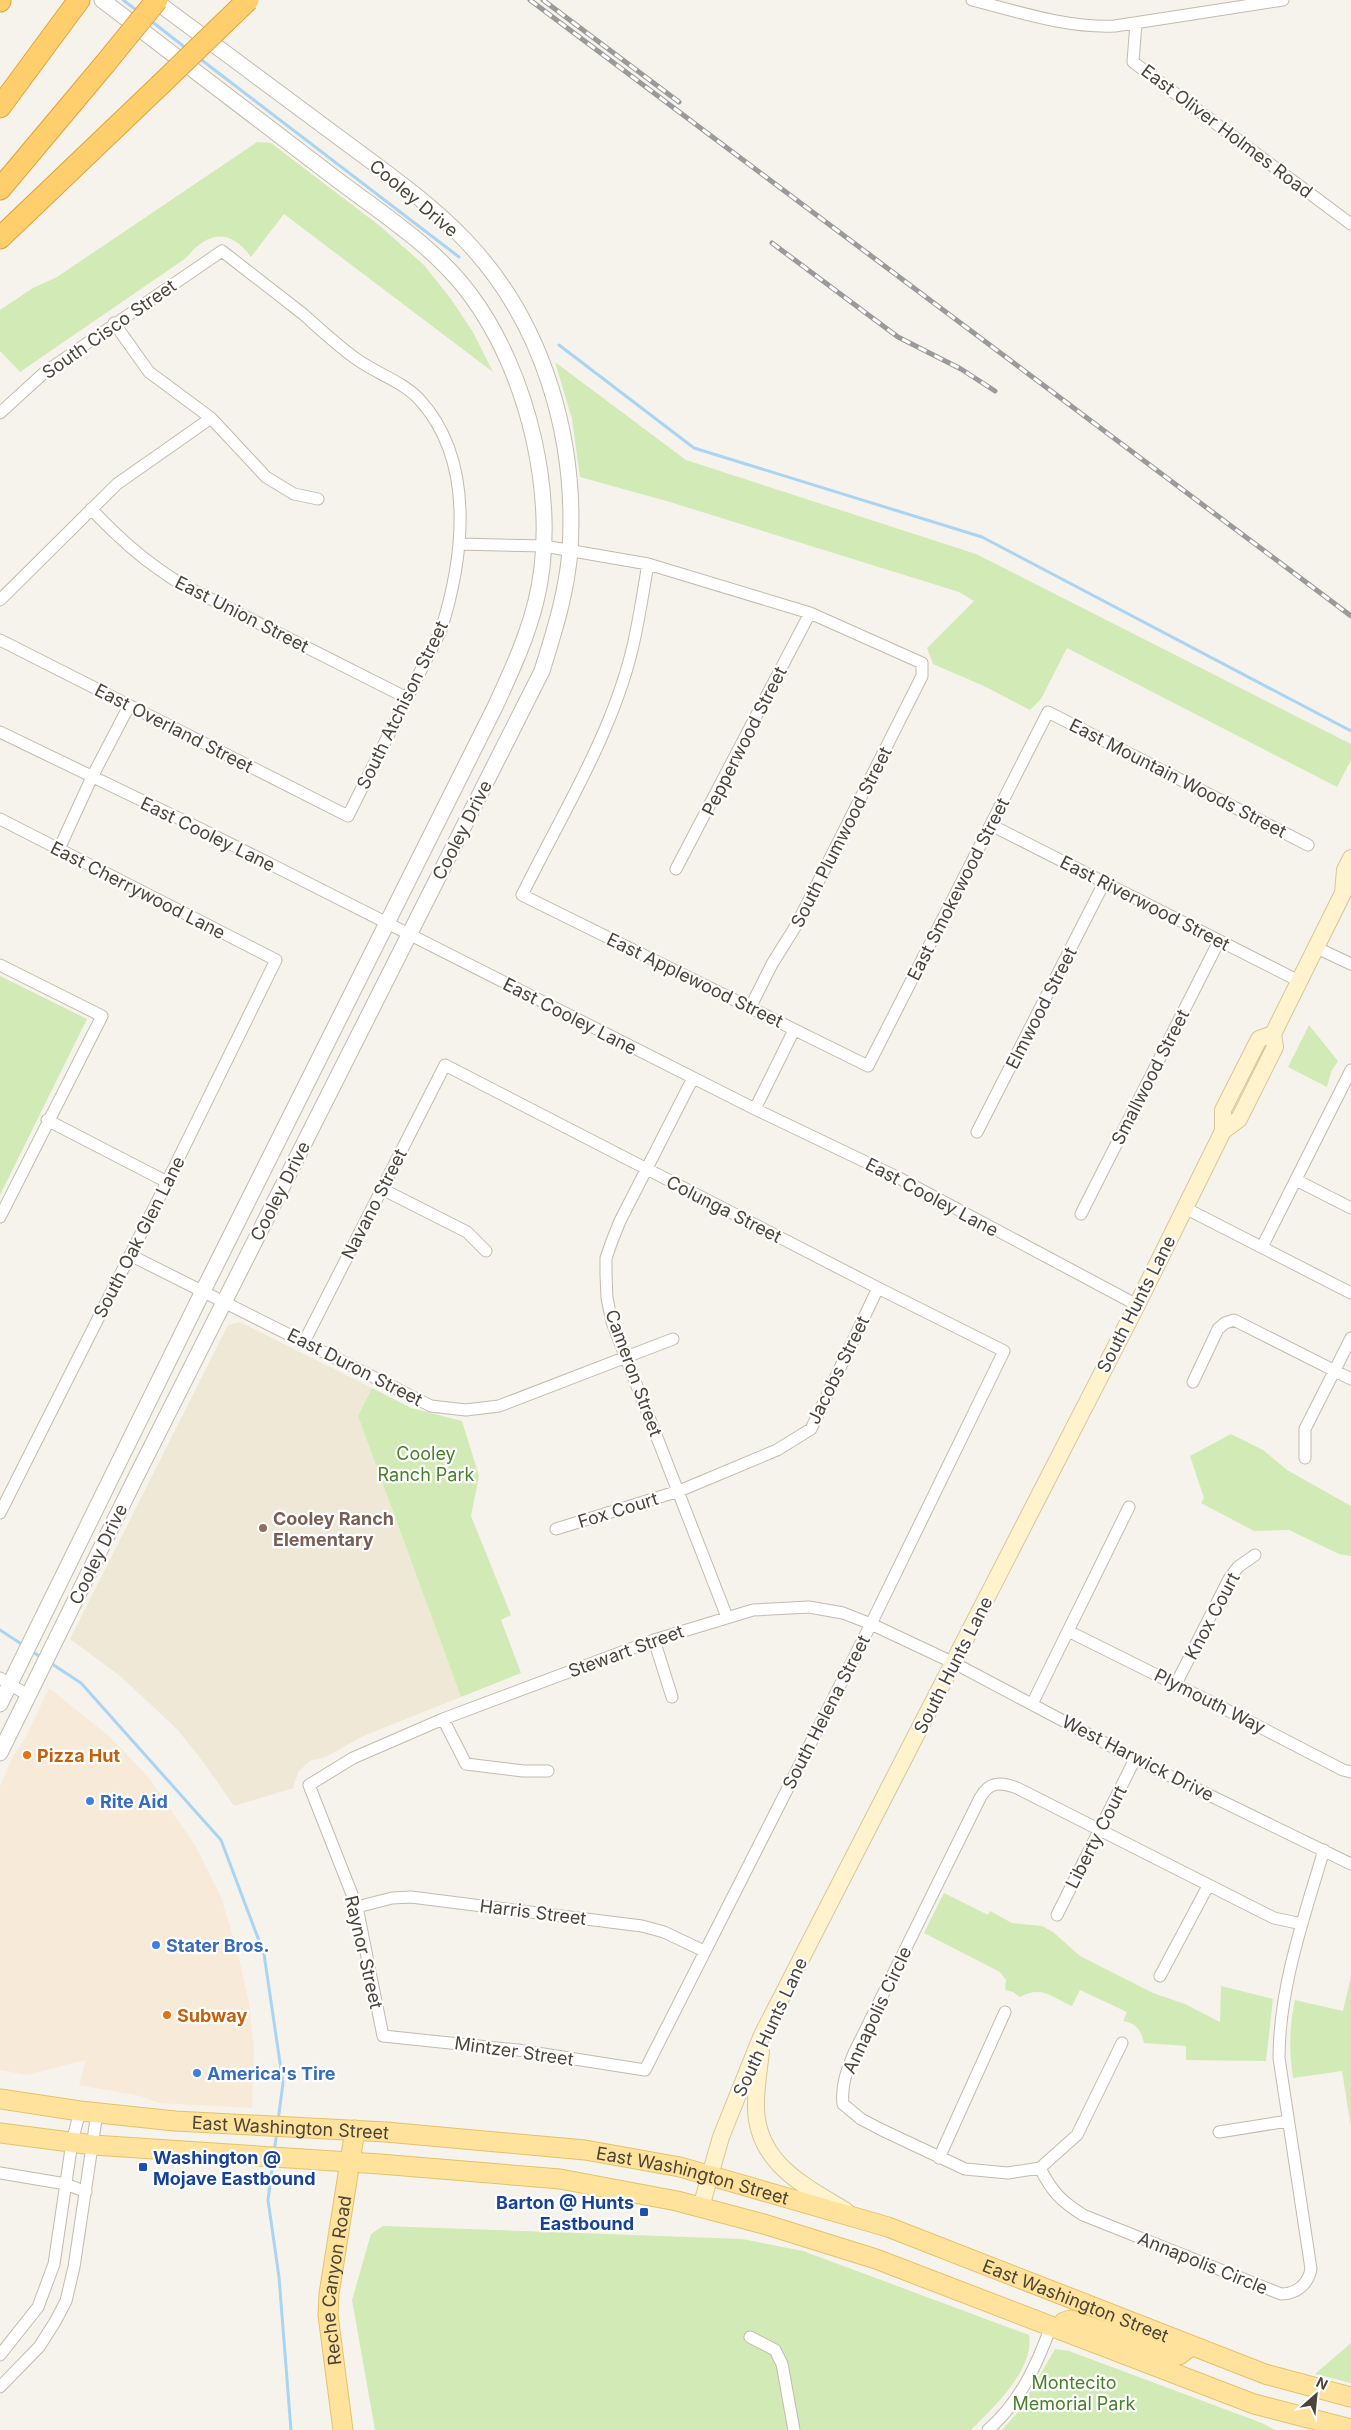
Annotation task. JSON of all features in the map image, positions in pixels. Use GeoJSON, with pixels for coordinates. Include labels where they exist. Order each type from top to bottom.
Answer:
{"type":"FeatureCollection","features":[{"type":"Feature","properties":{"kind":"highway"},"geometry":{"type":"LineString","coordinates":[[0,107],[79,0]]}},
{"type":"Feature","properties":{"kind":"highway"},"geometry":{"type":"LineString","coordinates":[[0,189],[104,65],[155,0]]}},
{"type":"Feature","properties":{"kind":"highway"},"geometry":{"type":"LineString","coordinates":[[0,238],[248,0]]}},
{"type":"Feature","properties":{"kind":"main road","name":"South Hunts Lane"},"geometry":{"type":"LineString","coordinates":[[701,2207],[721,2136],[762,2035],[1137,1305],[1223,1130],[1239,1119],[1275,1048],[1273,1034],[1315,947],[1347,890],[1345,870],[1351,858]]}},
{"type":"Feature","properties":{"kind":"main road"},"geometry":{"type":"LineString","coordinates":[[762,2035],[756,2104],[759,2128],[767,2149],[781,2167],[803,2187],[857,2217]]}},
{"type":"Feature","properties":{"kind":"main road","name":"East Washington Street"},"geometry":{"type":"LineString","coordinates":[[0,2099],[88,2112],[175,2121],[355,2130],[585,2150],[680,2166],[857,2217],[1265,2374],[1351,2397]]}},
{"type":"Feature","properties":{"kind":"main road","name":"Reche Canyon Road"},"geometry":{"type":"LineString","coordinates":[[343,2430],[328,2315],[329,2294],[355,2130]]}},
{"type":"Feature","properties":{"kind":"main road","name":"East Washington Street"},"geometry":{"type":"LineString","coordinates":[[0,2133],[93,2145],[351,2162],[560,2179],[701,2207],[768,2225],[876,2259],[1254,2404],[1294,2422],[1351,2429]]}},
{"type":"Feature","properties":{"kind":"main road"},"geometry":{"type":"LineString","coordinates":[[1051,2326],[1071,2320],[1173,2356],[1179,2355],[1191,2346]]}},
{"type":"Feature","properties":{"kind":"street","name":"Cooley Drive"},"geometry":{"type":"LineString","coordinates":[[0,1704],[5,1681],[43,1620],[203,1291],[495,707],[525,641],[537,598],[544,546],[541,487],[531,424],[517,381],[498,339],[468,291],[414,239],[102,0]]}},
{"type":"Feature","properties":{"kind":"street","name":"Cooley Drive"},"geometry":{"type":"LineString","coordinates":[[0,1753],[542,671],[561,610],[570,550],[568,482],[561,422],[540,354],[504,287],[467,242],[420,198],[155,0]]}},
{"type":"Feature","properties":{"kind":"street"},"geometry":{"type":"LineString","coordinates":[[972,0],[1072,25],[1094,27],[1136,23],[1283,0]]}},
{"type":"Feature","properties":{"kind":"street","name":"East Oliver Holmes Road"},"geometry":{"type":"LineString","coordinates":[[1136,23],[1134,62],[1351,224]]}},
{"type":"Feature","properties":{"kind":"street","name":"South Cisco Street"},"geometry":{"type":"LineString","coordinates":[[0,413],[45,372],[114,323],[222,251]]}},
{"type":"Feature","properties":{"kind":"street","name":"South Atchison Street"},"geometry":{"type":"LineString","coordinates":[[222,251],[356,359],[417,398],[430,413],[453,460],[460,508],[459,544],[451,599],[441,630],[348,816]]}},
{"type":"Feature","properties":{"kind":"street"},"geometry":{"type":"LineString","coordinates":[[114,323],[149,372],[211,418],[266,477],[294,494],[318,498]]}},
{"type":"Feature","properties":{"kind":"street"},"geometry":{"type":"LineString","coordinates":[[0,600],[117,484],[211,418]]}},
{"type":"Feature","properties":{"kind":"street","name":"East Union Street"},"geometry":{"type":"LineString","coordinates":[[91,509],[126,545],[180,584],[407,698]]}},
{"type":"Feature","properties":{"kind":"street"},"geometry":{"type":"LineString","coordinates":[[459,544],[544,546],[648,564],[810,613]]}},
{"type":"Feature","properties":{"kind":"street","name":"East Applewood Street"},"geometry":{"type":"LineString","coordinates":[[648,564],[632,650],[618,694],[599,740],[522,895],[868,1066]]}},
{"type":"Feature","properties":{"kind":"street","name":"South Plumwood Street"},"geometry":{"type":"LineString","coordinates":[[750,1008],[772,964],[797,924],[922,676],[922,663],[810,613]]}},
{"type":"Feature","properties":{"kind":"street","name":"Pepperwood Street"},"geometry":{"type":"LineString","coordinates":[[676,869],[810,613]]}},
{"type":"Feature","properties":{"kind":"street","name":"East Overland Street"},"geometry":{"type":"LineString","coordinates":[[0,640],[348,816]]}},
{"type":"Feature","properties":{"kind":"street"},"geometry":{"type":"LineString","coordinates":[[59,849],[92,777],[129,706]]}},
{"type":"Feature","properties":{"kind":"street","name":"East Smokewood Street"},"geometry":{"type":"LineString","coordinates":[[868,1066],[1048,712]]}},
{"type":"Feature","properties":{"kind":"street","name":"East Mountain Woods Street"},"geometry":{"type":"LineString","coordinates":[[1048,712],[1308,845]]}},
{"type":"Feature","properties":{"kind":"street","name":"East Cooley Lane"},"geometry":{"type":"LineString","coordinates":[[0,732],[203,830],[408,936],[755,1109],[899,1178],[1137,1305]]}},
{"type":"Feature","properties":{"kind":"street","name":"East Cherrywood Lane"},"geometry":{"type":"LineString","coordinates":[[0,819],[276,960]]}},
{"type":"Feature","properties":{"kind":"street","name":"East Riverwood Street"},"geometry":{"type":"LineString","coordinates":[[991,825],[1300,981]]}},
{"type":"Feature","properties":{"kind":"street","name":"Elmwood Street"},"geometry":{"type":"LineString","coordinates":[[978,1132],[1104,883]]}},
{"type":"Feature","properties":{"kind":"street","name":"Smallwood Street"},"geometry":{"type":"LineString","coordinates":[[1081,1214],[1219,941]]}},
{"type":"Feature","properties":{"kind":"street"},"geometry":{"type":"LineString","coordinates":[[1315,947],[1351,964]]}},
{"type":"Feature","properties":{"kind":"street","name":"South Oak Glen Lane"},"geometry":{"type":"LineString","coordinates":[[0,1513],[167,1182],[276,960]]}},
{"type":"Feature","properties":{"kind":"street"},"geometry":{"type":"LineString","coordinates":[[0,965],[102,1016],[47,1120],[0,1217]]}},
{"type":"Feature","properties":{"kind":"street"},"geometry":{"type":"LineString","coordinates":[[755,1109],[794,1030]]}},
{"type":"Feature","properties":{"kind":"street","name":"Colunga Street"},"geometry":{"type":"LineString","coordinates":[[445,1065],[1004,1351]]}},
{"type":"Feature","properties":{"kind":"street","name":"Navano Street"},"geometry":{"type":"LineString","coordinates":[[304,1342],[445,1065]]}},
{"type":"Feature","properties":{"kind":"street"},"geometry":{"type":"LineString","coordinates":[[1262,1247],[1351,1070]]}},
{"type":"Feature","properties":{"kind":"street","name":"Cameron Street"},"geometry":{"type":"LineString","coordinates":[[693,1078],[620,1221],[606,1258],[607,1298],[612,1322],[727,1617]]}},
{"type":"Feature","properties":{"kind":"street"},"geometry":{"type":"LineString","coordinates":[[47,1120],[167,1182]]}},
{"type":"Feature","properties":{"kind":"street"},"geometry":{"type":"LineString","coordinates":[[1296,1180],[1351,1208]]}},
{"type":"Feature","properties":{"kind":"street"},"geometry":{"type":"LineString","coordinates":[[382,1189],[467,1232],[486,1252]]}},
{"type":"Feature","properties":{"kind":"street"},"geometry":{"type":"LineString","coordinates":[[1185,1208],[1351,1292]]}},
{"type":"Feature","properties":{"kind":"street","name":"East Duron Street"},"geometry":{"type":"LineString","coordinates":[[130,1255],[431,1406],[466,1410],[499,1406],[673,1339]]}},
{"type":"Feature","properties":{"kind":"street","name":"Jacobs Street"},"geometry":{"type":"LineString","coordinates":[[679,1491],[777,1450],[811,1429],[878,1288]]}},
{"type":"Feature","properties":{"kind":"street"},"geometry":{"type":"LineString","coordinates":[[1193,1382],[1218,1329],[1225,1323],[1234,1320],[1351,1379]]}},
{"type":"Feature","properties":{"kind":"street"},"geometry":{"type":"LineString","coordinates":[[1305,1458],[1305,1429],[1351,1338]]}},
{"type":"Feature","properties":{"kind":"street","name":"South Helena Street"},"geometry":{"type":"LineString","coordinates":[[644,2070],[871,1624],[1004,1351]]}},
{"type":"Feature","properties":{"kind":"street","name":"Fox Court"},"geometry":{"type":"LineString","coordinates":[[556,1529],[679,1491]]}},
{"type":"Feature","properties":{"kind":"street"},"geometry":{"type":"LineString","coordinates":[[1032,1704],[1129,1507]]}},
{"type":"Feature","properties":{"kind":"street","name":"Knox Court"},"geometry":{"type":"LineString","coordinates":[[1176,1684],[1229,1579],[1238,1567],[1255,1555]]}},
{"type":"Feature","properties":{"kind":"street"},"geometry":{"type":"LineString","coordinates":[[56,1592],[75,1601]]}},
{"type":"Feature","properties":{"kind":"street","name":"Stewart Street"},"geometry":{"type":"LineString","coordinates":[[309,1786],[352,1758],[443,1719],[654,1640],[754,1610],[809,1607],[843,1613],[954,1663]]}},
{"type":"Feature","properties":{"kind":"street","name":"Plymouth Way"},"geometry":{"type":"LineString","coordinates":[[1068,1632],[1176,1684],[1343,1770],[1351,1772]]}},
{"type":"Feature","properties":{"kind":"street"},"geometry":{"type":"LineString","coordinates":[[654,1640],[672,1697]]}},
{"type":"Feature","properties":{"kind":"street","name":"West Harwick Drive"},"geometry":{"type":"LineString","coordinates":[[954,1663],[1135,1759],[1351,1864]]}},
{"type":"Feature","properties":{"kind":"street"},"geometry":{"type":"LineString","coordinates":[[5,1681],[30,1696]]}},
{"type":"Feature","properties":{"kind":"street"},"geometry":{"type":"LineString","coordinates":[[443,1719],[466,1764],[523,1771],[548,1771]]}},
{"type":"Feature","properties":{"kind":"street","name":"Liberty Court"},"geometry":{"type":"LineString","coordinates":[[1057,1915],[1135,1759]]}},
{"type":"Feature","properties":{"kind":"street","name":"Annapolis Circle"},"geometry":{"type":"LineString","coordinates":[[1302,1924],[1274,1918],[1008,1785],[991,1784],[985,1789],[854,2053],[844,2080],[843,2104],[861,2119],[965,2169],[1008,2173],[1040,2168],[1049,2187],[1057,2196],[1083,2215],[1281,2294],[1288,2294],[1305,2283],[1311,2269],[1279,2058],[1279,2024],[1302,1924],[1324,1850]]}},
{"type":"Feature","properties":{"kind":"street","name":"Raynor Street"},"geometry":{"type":"LineString","coordinates":[[309,1786],[357,1907],[382,2036]]}},
{"type":"Feature","properties":{"kind":"street"},"geometry":{"type":"LineString","coordinates":[[1160,1976],[1208,1886]]}},
{"type":"Feature","properties":{"kind":"street","name":"Harris Street"},"geometry":{"type":"LineString","coordinates":[[357,1907],[392,1898],[411,1897],[633,1925],[664,1932],[704,1951]]}},
{"type":"Feature","properties":{"kind":"street"},"geometry":{"type":"LineString","coordinates":[[939,2158],[1005,2012]]}},
{"type":"Feature","properties":{"kind":"street","name":"Mintzer Street"},"geometry":{"type":"LineString","coordinates":[[382,2036],[518,2050],[644,2070]]}},
{"type":"Feature","properties":{"kind":"street"},"geometry":{"type":"LineString","coordinates":[[1040,2168],[1078,2135],[1122,2043]]}},
{"type":"Feature","properties":{"kind":"street"},"geometry":{"type":"LineString","coordinates":[[0,2354],[38,2307],[54,2264],[72,2142],[88,2112]]}},
{"type":"Feature","properties":{"kind":"street"},"geometry":{"type":"LineString","coordinates":[[0,2387],[39,2347],[66,2301],[74,2267],[93,2145],[88,2112]]}},
{"type":"Feature","properties":{"kind":"street"},"geometry":{"type":"LineString","coordinates":[[1219,2132],[1288,2122]]}},
{"type":"Feature","properties":{"kind":"street"},"geometry":{"type":"LineString","coordinates":[[0,2173],[66,2184],[86,2192]]}},
{"type":"Feature","properties":{"kind":"street"},"geometry":{"type":"LineString","coordinates":[[988,2430],[1019,2396],[1039,2359],[1051,2326]]}},
{"type":"Feature","properties":{"kind":"street"},"geometry":{"type":"LineString","coordinates":[[750,2336],[775,2350],[782,2364],[794,2430]]}},
{"type":"Feature","properties":{"kind":"shaded area","name":"Cooley Ranch Elementary"},"geometry":{"type":"Polygon","coordinates":[[[240,1322],[372,1388],[358,1416],[461,1697],[361,1737],[326,1757],[310,1761],[298,1772],[293,1788],[234,1806],[177,1729],[120,1676],[70,1639],[228,1325],[240,1322]]]}},
{"type":"Feature","properties":{"kind":"shaded area"},"geometry":{"type":"Polygon","coordinates":[[[49,1688],[111,1738],[149,1778],[196,1847],[221,1897],[238,1954],[249,2003],[254,2050],[252,2108],[159,2103],[140,2096],[79,2085],[86,2060],[27,2075],[0,2070],[0,1787],[13,1756],[26,1737],[49,1688]]]}},
{"type":"Feature","properties":{"kind":"green space"},"geometry":{"type":"Polygon","coordinates":[[[257,142],[271,143],[380,226],[424,265],[451,299],[473,332],[493,372],[284,214],[251,257],[235,241],[227,237],[211,238],[202,242],[186,258],[20,372],[0,351],[0,310],[33,288],[57,277],[257,142]]]}},
{"type":"Feature","properties":{"kind":"green space"},"geometry":{"type":"Polygon","coordinates":[[[555,362],[686,460],[976,554],[1351,744],[1351,760],[1337,787],[1067,648],[1041,699],[1030,710],[986,687],[933,664],[927,648],[974,601],[959,592],[670,502],[580,477],[572,419],[555,362]]]}},
{"type":"Feature","properties":{"kind":"green space"},"geometry":{"type":"Polygon","coordinates":[[[0,976],[87,1019],[0,1195],[0,976]]]}},
{"type":"Feature","properties":{"kind":"green space"},"geometry":{"type":"Polygon","coordinates":[[[1309,1025],[1338,1061],[1331,1072],[1327,1087],[1288,1067],[1309,1025]]]}},
{"type":"Feature","properties":{"kind":"green space","name":"Cooley Ranch Park"},"geometry":{"type":"Polygon","coordinates":[[[372,1388],[411,1408],[462,1421],[479,1476],[471,1516],[511,1615],[501,1620],[521,1673],[461,1697],[358,1416],[372,1388]]]}},
{"type":"Feature","properties":{"kind":"green space"},"geometry":{"type":"Polygon","coordinates":[[[1231,1434],[1263,1450],[1287,1470],[1351,1506],[1351,1556],[1339,1554],[1289,1530],[1254,1531],[1201,1503],[1204,1498],[1190,1456],[1231,1434]]]}},
{"type":"Feature","properties":{"kind":"green space"},"geometry":{"type":"Polygon","coordinates":[[[944,1893],[988,1915],[990,1911],[1012,1923],[1042,1926],[1053,1932],[1080,1956],[1153,1993],[1185,2004],[1220,2022],[1221,1986],[1273,1999],[1266,2061],[1186,2060],[1186,2046],[1144,2043],[1137,2028],[1131,2023],[1123,2021],[1127,2012],[1080,1990],[1072,2006],[1040,1992],[1020,1997],[1013,1992],[1005,1990],[1006,1980],[1000,1972],[924,1933],[944,1893]]]}},
{"type":"Feature","properties":{"kind":"green space"},"geometry":{"type":"Polygon","coordinates":[[[1351,1976],[1351,2127],[1342,2071],[1293,2078],[1290,2039],[1295,2000],[1343,2011],[1351,1976]]]}},
{"type":"Feature","properties":{"kind":"green space"},"geometry":{"type":"Polygon","coordinates":[[[383,2226],[742,2239],[803,2251],[1029,2335],[1029,2348],[1026,2361],[1010,2387],[971,2430],[375,2430],[352,2300],[371,2234],[383,2226]]]}},
{"type":"Feature","properties":{"kind":"green space"},"geometry":{"type":"Polygon","coordinates":[[[1351,2343],[1351,2383],[1315,2374],[1351,2343]]]}},
{"type":"Feature","properties":{"kind":"green space","name":"Montecito Memorial Park"},"geometry":{"type":"Polygon","coordinates":[[[1055,2349],[1069,2351],[1262,2423],[1275,2430],[1002,2430],[1019,2411],[1055,2349]]]}},
{"type":"Feature","properties":{"kind":"waterway"},"geometry":{"type":"LineString","coordinates":[[123,0],[139,12]]}},
{"type":"Feature","properties":{"kind":"waterway"},"geometry":{"type":"LineString","coordinates":[[150,20],[187,49]]}},
{"type":"Feature","properties":{"kind":"waterway"},"geometry":{"type":"LineString","coordinates":[[199,58],[459,257]]}},
{"type":"Feature","properties":{"kind":"waterway"},"geometry":{"type":"LineString","coordinates":[[559,345],[694,448],[982,537],[1351,731]]}},
{"type":"Feature","properties":{"kind":"waterway"},"geometry":{"type":"LineString","coordinates":[[0,1630],[23,1645]]}},
{"type":"Feature","properties":{"kind":"waterway"},"geometry":{"type":"LineString","coordinates":[[30,1650],[42,1658]]}},
{"type":"Feature","properties":{"kind":"waterway"},"geometry":{"type":"LineString","coordinates":[[49,1662],[81,1683],[221,1840],[264,1954],[283,2083],[278,2121]]}},
{"type":"Feature","properties":{"kind":"waterway"},"geometry":{"type":"LineString","coordinates":[[274,2151],[277,2132]]}},
{"type":"Feature","properties":{"kind":"waterway"},"geometry":{"type":"LineString","coordinates":[[273,2162],[268,2200],[279,2277],[291,2430]]}},
{"type":"Feature","properties":{"kind":"railway"},"geometry":{"type":"LineString","coordinates":[[530,0],[1351,616]]}},
{"type":"Feature","properties":{"kind":"railway"},"geometry":{"type":"LineString","coordinates":[[543,0],[679,102]]}},
{"type":"Feature","properties":{"kind":"railway"},"geometry":{"type":"LineString","coordinates":[[772,243],[898,337],[961,369],[995,391]]}},
{"type":"Feature","properties":{"kind":"place","name":"Cooley Ranch Elementary"},"geometry":{"type":"Point","coordinates":[263,1528]}},
{"type":"Feature","properties":{"kind":"place","name":"Pizza Hut"},"geometry":{"type":"Point","coordinates":[27,1755]}},
{"type":"Feature","properties":{"kind":"place","name":"Rite Aid"},"geometry":{"type":"Point","coordinates":[90,1801]}},
{"type":"Feature","properties":{"kind":"place","name":"Stater Bros."},"geometry":{"type":"Point","coordinates":[156,1945]}},
{"type":"Feature","properties":{"kind":"place","name":"Subway"},"geometry":{"type":"Point","coordinates":[167,2015]}},
{"type":"Feature","properties":{"kind":"place","name":"America's Tire"},"geometry":{"type":"Point","coordinates":[197,2073]}},
{"type":"Feature","properties":{"kind":"place","name":"Washington @ Mojave Eastbound"},"geometry":{"type":"Point","coordinates":[143,2167]}},
{"type":"Feature","properties":{"kind":"place","name":"Barton @ Hunts Eastbound"},"geometry":{"type":"Point","coordinates":[644,2212]}}]}
